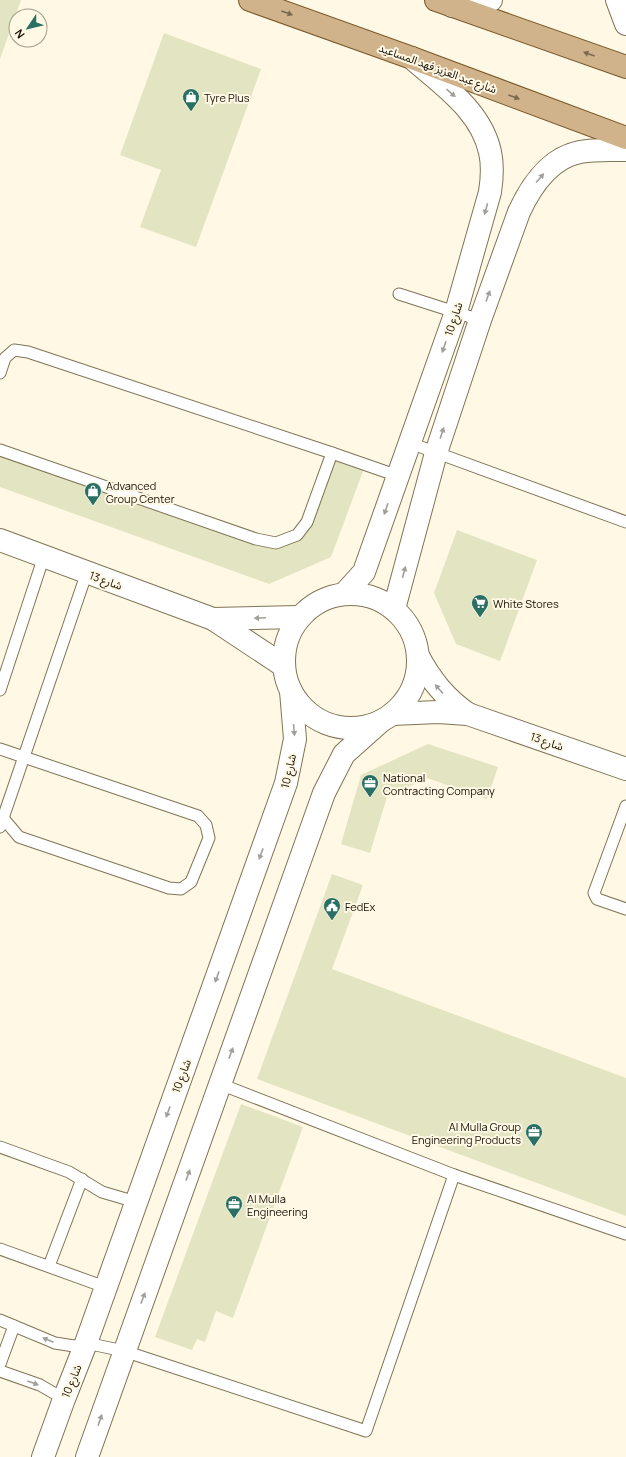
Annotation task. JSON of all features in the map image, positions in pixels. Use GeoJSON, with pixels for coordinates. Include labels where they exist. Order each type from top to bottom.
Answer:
{"type":"FeatureCollection","features":[{"type":"Feature","properties":{"kind":"main road","name":"شارع عبد العزيز فهد المساعيد"},"geometry":{"type":"LineString","coordinates":[[250,0],[412,58],[626,138]]}},
{"type":"Feature","properties":{"kind":"main road"},"geometry":{"type":"LineString","coordinates":[[444,3],[626,67]]}},
{"type":"Feature","properties":{"kind":"street"},"geometry":{"type":"LineString","coordinates":[[444,3],[491,0]]}},
{"type":"Feature","properties":{"kind":"street"},"geometry":{"type":"LineString","coordinates":[[617,0],[626,24]]}},
{"type":"Feature","properties":{"kind":"street","name":"شارع 10"},"geometry":{"type":"LineString","coordinates":[[345,593],[364,572],[456,312],[490,192],[492,171],[490,152],[484,133],[466,106],[412,58]]}},
{"type":"Feature","properties":{"kind":"street"},"geometry":{"type":"LineString","coordinates":[[394,609],[436,453],[480,320],[519,212],[527,195],[536,182],[560,159],[579,152],[626,150]]}},
{"type":"Feature","properties":{"kind":"street","name":"شارع 13"},"geometry":{"type":"LineString","coordinates":[[0,540],[213,619],[284,666]]}},
{"type":"Feature","properties":{"kind":"street"},"geometry":{"type":"LineString","coordinates":[[87,1457],[324,793],[344,754],[387,718],[402,705],[412,688],[418,671],[418,656],[415,639],[404,619],[394,609],[382,601],[357,594],[345,593],[320,600],[308,608],[300,617],[292,628],[287,639],[284,652],[284,666],[286,679],[291,691],[299,704],[307,712],[318,720],[330,725],[344,728],[356,728],[369,726],[387,718]]}},
{"type":"Feature","properties":{"kind":"street","name":"شارع 13"},"geometry":{"type":"LineString","coordinates":[[213,619],[300,617]]}},
{"type":"Feature","properties":{"kind":"street","name":"شارع 13"},"geometry":{"type":"LineString","coordinates":[[418,656],[430,679],[438,689],[468,714]]}},
{"type":"Feature","properties":{"kind":"street","name":"شارع 10"},"geometry":{"type":"LineString","coordinates":[[43,1457],[86,1343],[286,783],[295,739],[291,691]]}},
{"type":"Feature","properties":{"kind":"street","name":"شارع 13"},"geometry":{"type":"LineString","coordinates":[[387,718],[438,712],[468,714],[626,769]]}},
{"type":"Feature","properties":{"kind":"lane"},"geometry":{"type":"LineString","coordinates":[[399,294],[480,320]]}},
{"type":"Feature","properties":{"kind":"lane"},"geometry":{"type":"LineString","coordinates":[[0,373],[5,358],[14,350],[28,352],[398,476]]}},
{"type":"Feature","properties":{"kind":"lane"},"geometry":{"type":"LineString","coordinates":[[410,443],[626,522]]}},
{"type":"Feature","properties":{"kind":"lane"},"geometry":{"type":"LineString","coordinates":[[0,450],[256,539],[276,543],[297,535],[307,522],[332,453]]}},
{"type":"Feature","properties":{"kind":"lane"},"geometry":{"type":"LineString","coordinates":[[0,690],[44,556]]}},
{"type":"Feature","properties":{"kind":"lane"},"geometry":{"type":"LineString","coordinates":[[0,749],[24,757],[198,816],[206,825],[208,838],[191,882],[181,888],[169,888],[19,837],[1,820],[24,757],[87,572]]}},
{"type":"Feature","properties":{"kind":"lane"},"geometry":{"type":"LineString","coordinates":[[626,806],[594,893],[597,899],[626,909]]}},
{"type":"Feature","properties":{"kind":"lane"},"geometry":{"type":"LineString","coordinates":[[220,1084],[454,1175],[626,1234]]}},
{"type":"Feature","properties":{"kind":"lane"},"geometry":{"type":"LineString","coordinates":[[0,1147],[69,1172],[102,1192],[136,1202]]}},
{"type":"Feature","properties":{"kind":"lane"},"geometry":{"type":"LineString","coordinates":[[0,1320],[55,1343],[74,1346],[86,1343],[124,1351],[366,1431],[454,1175]]}},
{"type":"Feature","properties":{"kind":"lane"},"geometry":{"type":"LineString","coordinates":[[49,1266],[82,1179]]}},
{"type":"Feature","properties":{"kind":"lane"},"geometry":{"type":"LineString","coordinates":[[0,1249],[105,1287]]}},
{"type":"Feature","properties":{"kind":"lane"},"geometry":{"type":"LineString","coordinates":[[0,1364],[14,1326]]}},
{"type":"Feature","properties":{"kind":"lane"},"geometry":{"type":"LineString","coordinates":[[0,1371],[40,1385],[64,1399]]}},
{"type":"Feature","properties":{"kind":"building"},"geometry":{"type":"Polygon","coordinates":[[[0,0],[21,0],[18,8],[8,8],[8,37],[0,59],[0,0]]]}},
{"type":"Feature","properties":{"kind":"building","name":"Tyre Plus"},"geometry":{"type":"Polygon","coordinates":[[[164,33],[261,69],[196,247],[140,227],[161,170],[120,155],[164,33]]]}},
{"type":"Feature","properties":{"kind":"building"},"geometry":{"type":"Polygon","coordinates":[[[0,451],[270,548],[305,532],[334,455],[365,466],[331,557],[269,584],[0,487],[0,451]]]}},
{"type":"Feature","properties":{"kind":"building","name":"White Stores"},"geometry":{"type":"Polygon","coordinates":[[[457,530],[537,560],[500,661],[456,644],[434,593],[457,530]]]}},
{"type":"Feature","properties":{"kind":"building","name":"National Contracting Company"},"geometry":{"type":"Polygon","coordinates":[[[428,744],[498,767],[487,799],[427,778],[387,797],[370,853],[341,844],[361,775],[428,744]]]}},
{"type":"Feature","properties":{"kind":"building","name":"Al Mulla Group Engineering Products"},"geometry":{"type":"Polygon","coordinates":[[[332,874],[363,885],[332,969],[626,1078],[626,1216],[257,1079],[332,874]]]}},
{"type":"Feature","properties":{"kind":"building","name":"Al Mulla Engineering"},"geometry":{"type":"Polygon","coordinates":[[[241,1104],[303,1127],[233,1318],[216,1311],[205,1342],[197,1339],[192,1350],[155,1337],[241,1104]]]}},
{"type":"Feature","properties":{"kind":"place","name":"Tyre Plus"},"geometry":{"type":"Point","coordinates":[191,112]}},
{"type":"Feature","properties":{"kind":"place","name":"Advanced Group Center"},"geometry":{"type":"Point","coordinates":[93,506]}},
{"type":"Feature","properties":{"kind":"place","name":"White Stores"},"geometry":{"type":"Point","coordinates":[480,618]}},
{"type":"Feature","properties":{"kind":"place","name":"National Contracting Company"},"geometry":{"type":"Point","coordinates":[370,798]}},
{"type":"Feature","properties":{"kind":"place","name":"FedEx"},"geometry":{"type":"Point","coordinates":[332,921]}},
{"type":"Feature","properties":{"kind":"place","name":"Al Mulla Group Engineering Products"},"geometry":{"type":"Point","coordinates":[534,1147]}},
{"type":"Feature","properties":{"kind":"place","name":"Al Mulla Engineering"},"geometry":{"type":"Point","coordinates":[234,1219]}}]}
